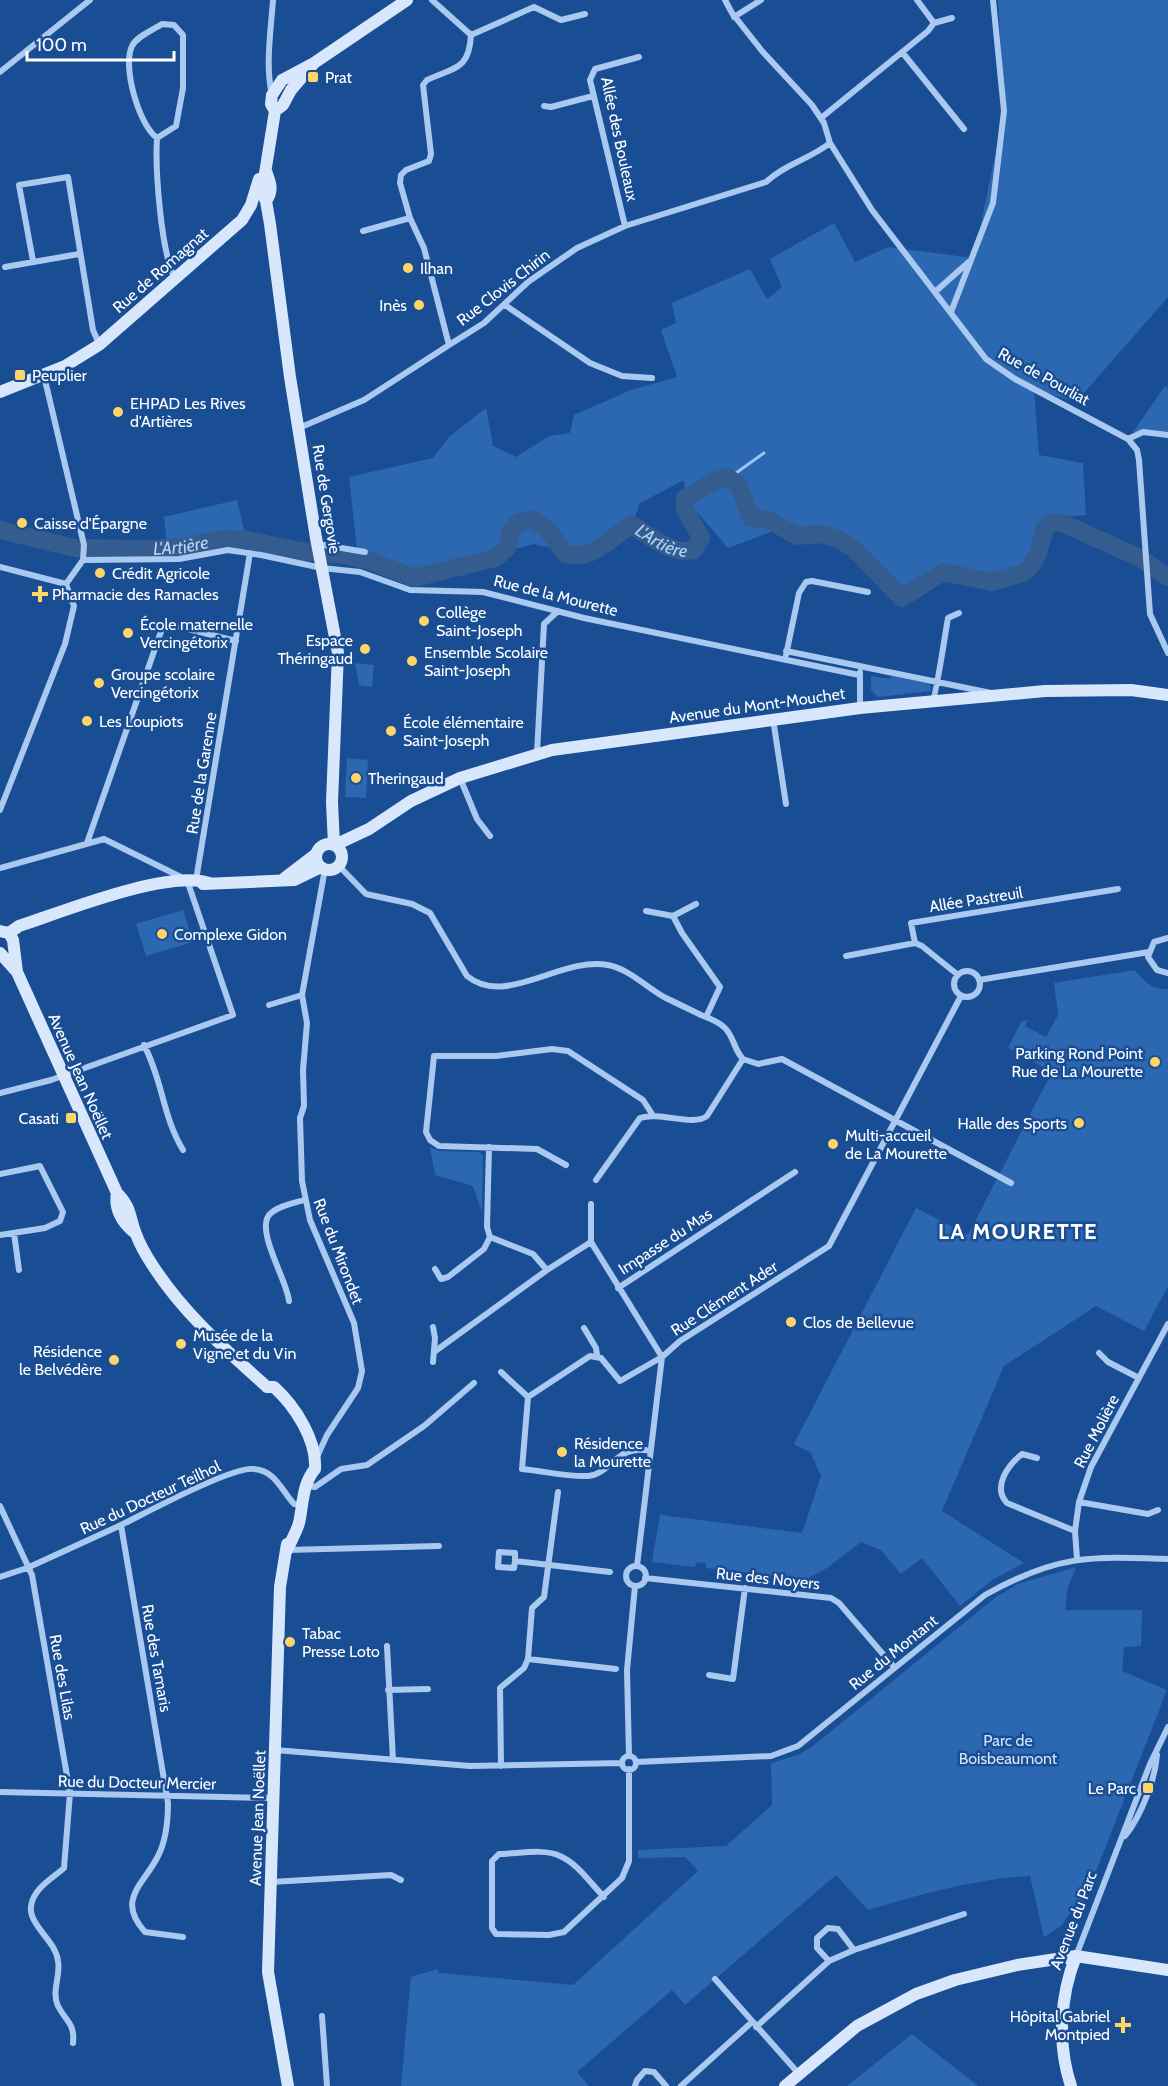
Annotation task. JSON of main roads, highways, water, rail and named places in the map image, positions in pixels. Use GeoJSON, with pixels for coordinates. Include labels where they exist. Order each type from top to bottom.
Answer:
{"type":"FeatureCollection","features":[{"type":"Feature","properties":{"kind":"main road"},"geometry":{"type":"LineString","coordinates":[[266,171],[273,117],[272,95],[282,80],[314,63],[406,0]]}},
{"type":"Feature","properties":{"kind":"main road"},"geometry":{"type":"LineString","coordinates":[[273,117],[291,90],[314,63]]}},
{"type":"Feature","properties":{"kind":"main road","name":"Rue de Romagnat"},"geometry":{"type":"LineString","coordinates":[[242,220],[251,205],[257,181],[266,171]]}},
{"type":"Feature","properties":{"kind":"main road","name":"Rue de Gergovie"},"geometry":{"type":"LineString","coordinates":[[266,171],[272,185],[267,207],[299,428],[318,549],[338,653],[332,852]]}},
{"type":"Feature","properties":{"kind":"main road"},"geometry":{"type":"LineString","coordinates":[[251,205],[267,207]]}},
{"type":"Feature","properties":{"kind":"main road","name":"Rue de Romagnat"},"geometry":{"type":"LineString","coordinates":[[0,392],[44,376],[99,345],[242,220],[267,207]]}},
{"type":"Feature","properties":{"kind":"main road","name":"Avenue du Mont-Mouchet"},"geometry":{"type":"LineString","coordinates":[[282,880],[332,852],[411,801],[460,778],[537,753],[860,708],[1000,696],[1115,690],[1168,695]]}},
{"type":"Feature","properties":{"kind":"main road","name":"Rue de Gergovie"},"geometry":{"type":"LineString","coordinates":[[332,802],[332,852]]}},
{"type":"Feature","properties":{"kind":"main road"},"geometry":{"type":"LineString","coordinates":[[333,822],[364,831]]}},
{"type":"Feature","properties":{"kind":"main road"},"geometry":{"type":"LineString","coordinates":[[323,868],[332,852]]}},
{"type":"Feature","properties":{"kind":"main road"},"geometry":{"type":"LineString","coordinates":[[0,953],[10,950],[9,938],[42,919],[137,890],[196,882],[267,883],[294,880],[323,868],[332,852]]}},
{"type":"Feature","properties":{"kind":"main road","name":"Avenue Jean Noëllet"},"geometry":{"type":"LineString","coordinates":[[9,938],[17,972],[63,1076],[117,1193],[134,1220],[135,1233],[166,1286],[186,1311],[267,1387],[268,1393],[284,1408],[293,1412],[303,1425],[309,1442],[314,1446],[315,1469],[308,1481],[300,1509],[300,1520],[287,1550],[280,1587],[268,1972],[288,2086]]}},
{"type":"Feature","properties":{"kind":"main road","name":"Avenue Jean Noëllet"},"geometry":{"type":"LineString","coordinates":[[0,953],[17,972]]}},
{"type":"Feature","properties":{"kind":"main road","name":"Avenue Jean Noëllet"},"geometry":{"type":"LineString","coordinates":[[308,1481],[306,1447],[309,1442]]}},
{"type":"Feature","properties":{"kind":"main road"},"geometry":{"type":"LineString","coordinates":[[785,2086],[857,2026],[916,1994],[997,1970],[1076,1956],[1168,1970]]}},
{"type":"Feature","properties":{"kind":"main road","name":"Avenue du Parc"},"geometry":{"type":"LineString","coordinates":[[1071,2086],[1064,2056],[1062,2008],[1067,1977],[1076,1956]]}},
{"type":"Feature","properties":{"kind":"waterway"},"geometry":{"type":"LineString","coordinates":[[729,478],[764,453]]}},
{"type":"Feature","properties":{"kind":"waterway","name":"L'Artière"},"geometry":{"type":"LineString","coordinates":[[0,530],[75,548],[153,549],[184,547],[222,539],[247,540],[300,551],[345,555],[373,562],[414,578],[495,558],[507,548],[511,530],[518,523],[531,519],[548,530],[565,554],[576,555],[593,551],[632,525],[670,548],[694,550],[701,538],[685,509],[685,498],[727,477],[738,484],[751,518],[769,520],[797,536],[820,534],[838,539],[853,548],[902,598],[943,572],[991,582],[1023,573],[1031,566],[1038,553],[1045,528],[1052,523],[1062,523],[1138,557],[1168,577]]}},
{"type":"Feature","properties":{"kind":"place","name":"Prat"},"geometry":{"type":"Point","coordinates":[313,77]}},
{"type":"Feature","properties":{"kind":"place","name":"Ilhan"},"geometry":{"type":"Point","coordinates":[408,268]}},
{"type":"Feature","properties":{"kind":"place","name":"Inès"},"geometry":{"type":"Point","coordinates":[419,305]}},
{"type":"Feature","properties":{"kind":"place","name":"Peuplier"},"geometry":{"type":"Point","coordinates":[20,375]}},
{"type":"Feature","properties":{"kind":"place","name":"EHPAD Les Rives d'Artières"},"geometry":{"type":"Point","coordinates":[118,412]}},
{"type":"Feature","properties":{"kind":"place","name":"Caisse d'Épargne"},"geometry":{"type":"Point","coordinates":[22,523]}},
{"type":"Feature","properties":{"kind":"place","name":"Crédit Agricole"},"geometry":{"type":"Point","coordinates":[100,573]}},
{"type":"Feature","properties":{"kind":"place","name":"Pharmacie des Ramacles"},"geometry":{"type":"Point","coordinates":[40,594]}},
{"type":"Feature","properties":{"kind":"place","name":"Collège Saint-Joseph"},"geometry":{"type":"Point","coordinates":[424,621]}},
{"type":"Feature","properties":{"kind":"place","name":"École maternelle Vercingétorix"},"geometry":{"type":"Point","coordinates":[128,633]}},
{"type":"Feature","properties":{"kind":"place","name":"Espace Théringaud"},"geometry":{"type":"Point","coordinates":[365,649]}},
{"type":"Feature","properties":{"kind":"place","name":"Ensemble Scolaire Saint-Joseph"},"geometry":{"type":"Point","coordinates":[412,661]}},
{"type":"Feature","properties":{"kind":"place","name":"Groupe scolaire Vercingétorix"},"geometry":{"type":"Point","coordinates":[99,683]}},
{"type":"Feature","properties":{"kind":"place","name":"Les Loupiots"},"geometry":{"type":"Point","coordinates":[87,721]}},
{"type":"Feature","properties":{"kind":"place","name":"École élémentaire Saint-Joseph"},"geometry":{"type":"Point","coordinates":[391,731]}},
{"type":"Feature","properties":{"kind":"place","name":"Theringaud"},"geometry":{"type":"Point","coordinates":[356,778]}},
{"type":"Feature","properties":{"kind":"place","name":"Complexe Gidon"},"geometry":{"type":"Point","coordinates":[162,934]}},
{"type":"Feature","properties":{"kind":"place","name":"Parking Rond Point Rue de La Mourette"},"geometry":{"type":"Point","coordinates":[1155,1062]}},
{"type":"Feature","properties":{"kind":"place","name":"Casati"},"geometry":{"type":"Point","coordinates":[71,1118]}},
{"type":"Feature","properties":{"kind":"place","name":"Halle des Sports"},"geometry":{"type":"Point","coordinates":[1079,1123]}},
{"type":"Feature","properties":{"kind":"place","name":"Multi-accueil de La Mourette"},"geometry":{"type":"Point","coordinates":[833,1144]}},
{"type":"Feature","properties":{"kind":"place","name":"Clos de Bellevue"},"geometry":{"type":"Point","coordinates":[791,1322]}},
{"type":"Feature","properties":{"kind":"place","name":"Musée de la Vigne et du Vin"},"geometry":{"type":"Point","coordinates":[181,1344]}},
{"type":"Feature","properties":{"kind":"place","name":"Résidence le Belvédère"},"geometry":{"type":"Point","coordinates":[114,1360]}},
{"type":"Feature","properties":{"kind":"place","name":"Résidence la Mourette"},"geometry":{"type":"Point","coordinates":[562,1452]}},
{"type":"Feature","properties":{"kind":"place","name":"Tabac Presse Loto"},"geometry":{"type":"Point","coordinates":[290,1642]}},
{"type":"Feature","properties":{"kind":"place","name":"Le Parc"},"geometry":{"type":"Point","coordinates":[1148,1788]}},
{"type":"Feature","properties":{"kind":"place","name":"Hôpital Gabriel Montpied"},"geometry":{"type":"Point","coordinates":[1123,2025]}},
{"type":"Feature","properties":{"kind":"district","name":"LA MOURETTE"},"geometry":{"type":"Point","coordinates":[1018,1231]}},
{"type":"Feature","properties":{"kind":"park label","name":"Parc de Boisbeaumont"},"geometry":{"type":"Point","coordinates":[1008,1749]}}]}
